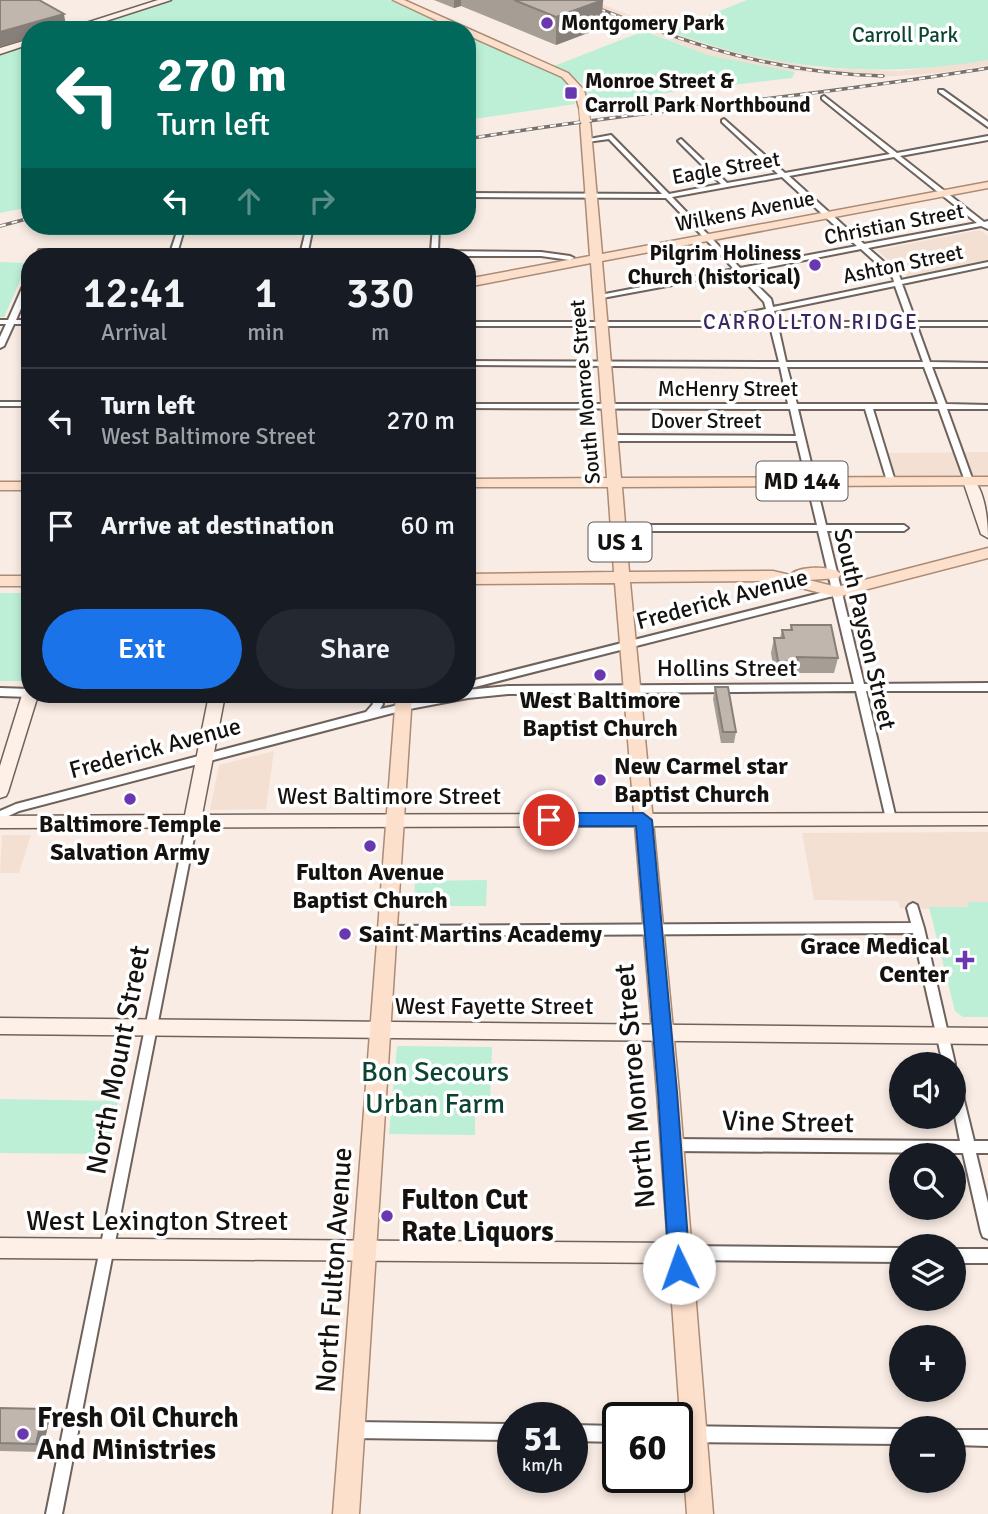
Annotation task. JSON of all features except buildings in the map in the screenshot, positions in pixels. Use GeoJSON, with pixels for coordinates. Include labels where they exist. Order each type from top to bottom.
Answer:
{"type":"FeatureCollection","features":[{"type":"Feature","properties":{"kind":"main road","name":"South Monroe Street"},"geometry":{"type":"LineString","coordinates":[[397,0],[445,21]]}},
{"type":"Feature","properties":{"kind":"main road","name":"South Monroe Street"},"geometry":{"type":"LineString","coordinates":[[476,35],[565,75],[576,84],[583,102],[643,820]]}},
{"type":"Feature","properties":{"kind":"main road","name":"Wilkens Avenue"},"geometry":{"type":"LineString","coordinates":[[476,279],[988,182]]}},
{"type":"Feature","properties":{"kind":"main road","name":"Wilkens Avenue"},"geometry":{"type":"LineString","coordinates":[[476,279],[570,258],[597,256]]}},
{"type":"Feature","properties":{"kind":"main road","name":"MD 144"},"geometry":{"type":"LineString","coordinates":[[476,483],[988,481]]}},
{"type":"Feature","properties":{"kind":"main road"},"geometry":{"type":"LineString","coordinates":[[0,486],[21,486]]}},
{"type":"Feature","properties":{"kind":"main road","name":"Frederick Avenue"},"geometry":{"type":"LineString","coordinates":[[837,592],[988,553]]}},
{"type":"Feature","properties":{"kind":"main road"},"geometry":{"type":"LineString","coordinates":[[476,579],[833,574]]}},
{"type":"Feature","properties":{"kind":"main road"},"geometry":{"type":"LineString","coordinates":[[773,576],[837,592]]}},
{"type":"Feature","properties":{"kind":"main road"},"geometry":{"type":"LineString","coordinates":[[0,581],[21,581]]}},
{"type":"Feature","properties":{"kind":"main road","name":"North Fulton Avenue"},"geometry":{"type":"LineString","coordinates":[[346,1514],[404,703]]}},
{"type":"Feature","properties":{"kind":"main road","name":"North Monroe Street"},"geometry":{"type":"LineString","coordinates":[[643,820],[672,1145],[684,1402]]}},
{"type":"Feature","properties":{"kind":"main road","name":"North Monroe Street"},"geometry":{"type":"LineString","coordinates":[[693,1477],[700,1514]]}},
{"type":"Feature","properties":{"kind":"street"},"geometry":{"type":"LineString","coordinates":[[98,21],[167,0]]}},
{"type":"Feature","properties":{"kind":"street"},"geometry":{"type":"LineString","coordinates":[[0,51],[21,44]]}},
{"type":"Feature","properties":{"kind":"street"},"geometry":{"type":"LineString","coordinates":[[941,91],[988,125]]}},
{"type":"Feature","properties":{"kind":"street"},"geometry":{"type":"LineString","coordinates":[[824,98],[986,226]]}},
{"type":"Feature","properties":{"kind":"street"},"geometry":{"type":"LineString","coordinates":[[724,121],[896,277],[988,534]]}},
{"type":"Feature","properties":{"kind":"street","name":"South Payson Street"},"geometry":{"type":"LineString","coordinates":[[587,139],[611,138],[768,301],[891,819]]}},
{"type":"Feature","properties":{"kind":"street","name":"Eagle Street"},"geometry":{"type":"LineString","coordinates":[[476,195],[667,196],[988,138]]}},
{"type":"Feature","properties":{"kind":"street"},"geometry":{"type":"LineString","coordinates":[[681,141],[726,186]]}},
{"type":"Feature","properties":{"kind":"street","name":"Christian Street"},"geometry":{"type":"LineString","coordinates":[[600,297],[986,226]]}},
{"type":"Feature","properties":{"kind":"street"},"geometry":{"type":"LineString","coordinates":[[476,255],[541,254],[570,258]]}},
{"type":"Feature","properties":{"kind":"street","name":"Ashton Street"},"geometry":{"type":"LineString","coordinates":[[703,324],[988,264]]}},
{"type":"Feature","properties":{"kind":"street"},"geometry":{"type":"LineString","coordinates":[[0,346],[21,299]]}},
{"type":"Feature","properties":{"kind":"street"},"geometry":{"type":"LineString","coordinates":[[0,322],[21,322]]}},
{"type":"Feature","properties":{"kind":"street"},"geometry":{"type":"LineString","coordinates":[[476,324],[988,324]]}},
{"type":"Feature","properties":{"kind":"street"},"geometry":{"type":"LineString","coordinates":[[476,363],[988,365]]}},
{"type":"Feature","properties":{"kind":"street"},"geometry":{"type":"LineString","coordinates":[[0,404],[21,404]]}},
{"type":"Feature","properties":{"kind":"street","name":"McHenry Street"},"geometry":{"type":"LineString","coordinates":[[476,406],[988,407]]}},
{"type":"Feature","properties":{"kind":"street"},"geometry":{"type":"LineString","coordinates":[[868,407],[891,481]]}},
{"type":"Feature","properties":{"kind":"street","name":"Dover Street"},"geometry":{"type":"LineString","coordinates":[[611,438],[801,439]]}},
{"type":"Feature","properties":{"kind":"street"},"geometry":{"type":"LineString","coordinates":[[619,528],[904,528]]}},
{"type":"Feature","properties":{"kind":"street","name":"Frederick Avenue"},"geometry":{"type":"LineString","coordinates":[[476,684],[837,592]]}},
{"type":"Feature","properties":{"kind":"street","name":"Hollins Street"},"geometry":{"type":"LineString","coordinates":[[476,694],[508,690],[988,687]]}},
{"type":"Feature","properties":{"kind":"street"},"geometry":{"type":"LineString","coordinates":[[0,692],[21,693]]}},
{"type":"Feature","properties":{"kind":"street"},"geometry":{"type":"LineString","coordinates":[[0,792],[27,703]]}},
{"type":"Feature","properties":{"kind":"street"},"geometry":{"type":"LineString","coordinates":[[192,822],[216,703]]}},
{"type":"Feature","properties":{"kind":"street"},"geometry":{"type":"LineString","coordinates":[[368,715],[377,707],[376,703]]}},
{"type":"Feature","properties":{"kind":"street","name":"Frederick Avenue"},"geometry":{"type":"LineString","coordinates":[[0,816],[16,808],[368,715],[397,703]]}},
{"type":"Feature","properties":{"kind":"street","name":"West Baltimore Street"},"geometry":{"type":"LineString","coordinates":[[0,822],[988,819]]}},
{"type":"Feature","properties":{"kind":"street","name":"North Mount Street"},"geometry":{"type":"LineString","coordinates":[[54,1514],[192,822]]}},
{"type":"Feature","properties":{"kind":"street"},"geometry":{"type":"LineString","coordinates":[[913,908],[946,1052]]}},
{"type":"Feature","properties":{"kind":"street"},"geometry":{"type":"LineString","coordinates":[[388,931],[918,928]]}},
{"type":"Feature","properties":{"kind":"street","name":"West Fayette Street"},"geometry":{"type":"LineString","coordinates":[[0,1026],[988,1036]]}},
{"type":"Feature","properties":{"kind":"street"},"geometry":{"type":"LineString","coordinates":[[964,1129],[988,1232]]}},
{"type":"Feature","properties":{"kind":"street","name":"Vine Street"},"geometry":{"type":"LineString","coordinates":[[672,1145],[988,1147]]}},
{"type":"Feature","properties":{"kind":"street","name":"West Lexington Street"},"geometry":{"type":"LineString","coordinates":[[0,1248],[889,1255]]}},
{"type":"Feature","properties":{"kind":"street"},"geometry":{"type":"LineString","coordinates":[[966,1256],[988,1256]]}},
{"type":"Feature","properties":{"kind":"street"},"geometry":{"type":"LineString","coordinates":[[352,1430],[497,1432]]}},
{"type":"Feature","properties":{"kind":"street"},"geometry":{"type":"LineString","coordinates":[[693,1435],[889,1437]]}},
{"type":"Feature","properties":{"kind":"street"},"geometry":{"type":"LineString","coordinates":[[966,1438],[988,1438]]}},
{"type":"Feature","properties":{"kind":"shaded area"},"geometry":{"type":"Polygon","coordinates":[[[568,0],[591,0],[707,45],[816,68],[900,71],[988,60],[988,65],[940,73],[881,77],[778,70],[708,55],[568,0]]]}},
{"type":"Feature","properties":{"kind":"shaded area"},"geometry":{"type":"Polygon","coordinates":[[[980,230],[988,236],[988,261],[907,277],[877,250],[980,230]]]}},
{"type":"Feature","properties":{"kind":"shaded area"},"geometry":{"type":"Polygon","coordinates":[[[988,452],[988,476],[892,477],[886,453],[988,452]]]}},
{"type":"Feature","properties":{"kind":"shaded area"},"geometry":{"type":"Polygon","coordinates":[[[274,751],[266,809],[210,810],[219,765],[274,751]]]}},
{"type":"Feature","properties":{"kind":"shaded area","name":"Grace Medical Center"},"geometry":{"type":"Polygon","coordinates":[[[988,832],[988,1017],[963,1017],[955,1011],[930,909],[900,908],[898,901],[814,900],[802,833],[988,832]]]}},
{"type":"Feature","properties":{"kind":"shaded area"},"geometry":{"type":"Polygon","coordinates":[[[2,835],[31,835],[19,873],[0,873],[2,835]]]}},
{"type":"Feature","properties":{"kind":"green space"},"geometry":{"type":"Polygon","coordinates":[[[174,0],[389,0],[437,21],[105,21],[174,0]]]}},
{"type":"Feature","properties":{"kind":"green space","name":"Carroll Park"},"geometry":{"type":"Polygon","coordinates":[[[747,0],[988,0],[988,60],[907,69],[827,67],[747,55],[669,31],[747,0]]]}},
{"type":"Feature","properties":{"kind":"green space","name":"Carroll Park"},"geometry":{"type":"Polygon","coordinates":[[[644,31],[708,55],[795,72],[792,78],[591,102],[582,83],[554,66],[644,31]]]}},
{"type":"Feature","properties":{"kind":"green space"},"geometry":{"type":"Polygon","coordinates":[[[476,38],[562,78],[574,93],[575,104],[476,119],[476,38]]]}},
{"type":"Feature","properties":{"kind":"green space"},"geometry":{"type":"Polygon","coordinates":[[[21,47],[21,209],[0,213],[0,53],[21,47]]]}},
{"type":"Feature","properties":{"kind":"green space"},"geometry":{"type":"Polygon","coordinates":[[[0,262],[21,263],[21,279],[4,317],[0,317],[0,262]]]}},
{"type":"Feature","properties":{"kind":"green space"},"geometry":{"type":"Polygon","coordinates":[[[0,593],[21,593],[21,681],[0,681],[0,593]]]}},
{"type":"Feature","properties":{"kind":"green space"},"geometry":{"type":"Polygon","coordinates":[[[487,880],[486,906],[414,906],[415,881],[487,880]]]}},
{"type":"Feature","properties":{"kind":"green space"},"geometry":{"type":"Polygon","coordinates":[[[967,902],[988,902],[988,1017],[963,1017],[955,1011],[929,907],[968,907],[967,902]]]}},
{"type":"Feature","properties":{"kind":"green space","name":"Bon Secours Urban Farm"},"geometry":{"type":"Polygon","coordinates":[[[397,1046],[492,1047],[490,1101],[475,1101],[475,1135],[389,1134],[397,1046]]]}},
{"type":"Feature","properties":{"kind":"green space"},"geometry":{"type":"Polygon","coordinates":[[[0,1099],[118,1101],[107,1154],[0,1153],[0,1099]]]}},
{"type":"Feature","properties":{"kind":"railway"},"geometry":{"type":"LineString","coordinates":[[577,0],[727,53],[802,69],[883,76]]}},
{"type":"Feature","properties":{"kind":"railway"},"geometry":{"type":"LineString","coordinates":[[476,138],[988,68]]}},
{"type":"Feature","properties":{"kind":"railway"},"geometry":{"type":"LineString","coordinates":[[0,226],[21,220]]}},
{"type":"Feature","properties":{"kind":"place","name":"Montgomery Park"},"geometry":{"type":"Point","coordinates":[547,23]}},
{"type":"Feature","properties":{"kind":"place","name":"Monroe Street & Carroll Park Northbound"},"geometry":{"type":"Point","coordinates":[571,93]}},
{"type":"Feature","properties":{"kind":"place","name":"Pilgrim Holiness Church (historical)"},"geometry":{"type":"Point","coordinates":[815,265]}},
{"type":"Feature","properties":{"kind":"place","name":"West Baltimore Baptist Church"},"geometry":{"type":"Point","coordinates":[600,675]}},
{"type":"Feature","properties":{"kind":"place","name":"New Carmel star Baptist Church"},"geometry":{"type":"Point","coordinates":[600,780]}},
{"type":"Feature","properties":{"kind":"place","name":"Baltimore Temple Salvation Army"},"geometry":{"type":"Point","coordinates":[130,799]}},
{"type":"Feature","properties":{"kind":"place","name":"Fulton Avenue Baptist Church"},"geometry":{"type":"Point","coordinates":[370,846]}},
{"type":"Feature","properties":{"kind":"place","name":"Saint Martins Academy"},"geometry":{"type":"Point","coordinates":[345,934]}},
{"type":"Feature","properties":{"kind":"place","name":"Grace Medical Center"},"geometry":{"type":"Point","coordinates":[965,960]}},
{"type":"Feature","properties":{"kind":"place","name":"Fulton Cut Rate Liquors"},"geometry":{"type":"Point","coordinates":[387,1216]}},
{"type":"Feature","properties":{"kind":"place","name":"Fresh Oil Church And Ministries"},"geometry":{"type":"Point","coordinates":[23,1434]}},
{"type":"Feature","properties":{"kind":"district","name":"CARROLLTON RIDGE"},"geometry":{"type":"Point","coordinates":[811,322]}},
{"type":"Feature","properties":{"kind":"route"},"geometry":{"type":"LineString","coordinates":[[549,820],[643,820],[660,1031],[668,1092],[679,1268]]}}]}
